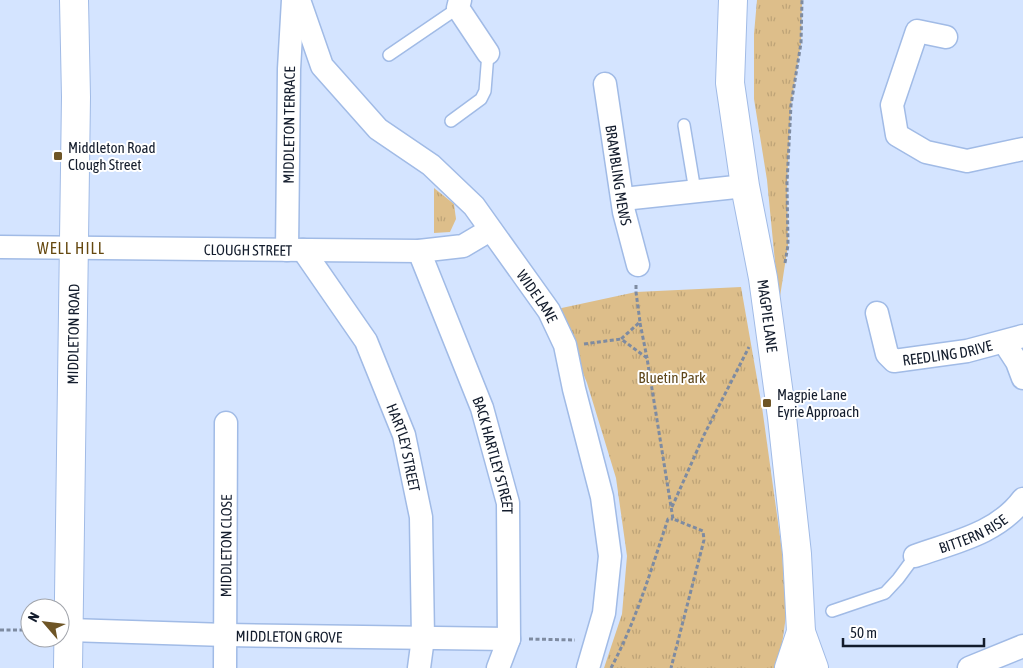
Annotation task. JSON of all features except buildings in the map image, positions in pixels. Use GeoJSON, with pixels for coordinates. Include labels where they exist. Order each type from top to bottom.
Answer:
{"type":"FeatureCollection","features":[{"type":"Feature","properties":{"kind":"street","name":"MIDDLETON ROAD"},"geometry":{"type":"LineString","coordinates":[[69,598],[76,97],[74,0]]}},
{"type":"Feature","properties":{"kind":"street","name":"MIDDLETON TERRACE"},"geometry":{"type":"LineString","coordinates":[[293,0],[289,69],[295,250]]}},
{"type":"Feature","properties":{"kind":"street","name":"WIDE LANE"},"geometry":{"type":"LineString","coordinates":[[299,0],[322,66],[378,129],[431,165],[474,206],[549,311],[565,345],[574,389],[602,497],[610,556],[604,613],[588,668]]}},
{"type":"Feature","properties":{"kind":"street","name":"MAGPIE LANE"},"geometry":{"type":"LineString","coordinates":[[734,0],[730,83],[745,186],[769,322],[782,417],[797,554],[801,632],[814,668]]}},
{"type":"Feature","properties":{"kind":"street"},"geometry":{"type":"LineString","coordinates":[[459,4],[488,53]]}},
{"type":"Feature","properties":{"kind":"street"},"geometry":{"type":"LineString","coordinates":[[946,38],[917,31],[892,106],[897,135],[926,152],[967,161],[1023,149]]}},
{"type":"Feature","properties":{"kind":"street","name":"BRAMBLING MEWS"},"geometry":{"type":"LineString","coordinates":[[605,84],[624,212],[638,265]]}},
{"type":"Feature","properties":{"kind":"street"},"geometry":{"type":"LineString","coordinates":[[623,199],[745,186]]}},
{"type":"Feature","properties":{"kind":"street","name":"CLOUGH STREET"},"geometry":{"type":"LineString","coordinates":[[0,247],[419,251],[462,246],[490,230]]}},
{"type":"Feature","properties":{"kind":"street","name":"HARTLEY STREET"},"geometry":{"type":"LineString","coordinates":[[295,250],[366,341],[404,435],[421,517],[423,638],[419,668]]}},
{"type":"Feature","properties":{"kind":"street","name":"BACK HARTLEY STREET"},"geometry":{"type":"LineString","coordinates":[[419,251],[482,408],[508,503],[509,639],[498,668]]}},
{"type":"Feature","properties":{"kind":"street","name":"REEDLING DRIVE"},"geometry":{"type":"LineString","coordinates":[[878,313],[887,354],[894,361],[958,352],[1014,339]]}},
{"type":"Feature","properties":{"kind":"street"},"geometry":{"type":"LineString","coordinates":[[1014,339],[1017,362],[1023,378]]}},
{"type":"Feature","properties":{"kind":"street","name":"MIDDLETON CLOSE"},"geometry":{"type":"LineString","coordinates":[[225,668],[226,423]]}},
{"type":"Feature","properties":{"kind":"street","name":"BITTERN RISE"},"geometry":{"type":"LineString","coordinates":[[915,556],[976,536],[1000,522],[1023,499]]}},
{"type":"Feature","properties":{"kind":"street","name":"MIDDLETON GROVE"},"geometry":{"type":"LineString","coordinates":[[70,630],[226,635],[509,639]]}},
{"type":"Feature","properties":{"kind":"street","name":"MAGPIE LANE"},"geometry":{"type":"LineString","coordinates":[[789,668],[801,632]]}},
{"type":"Feature","properties":{"kind":"street"},"geometry":{"type":"LineString","coordinates":[[969,668],[1023,646]]}},
{"type":"Feature","properties":{"kind":"street","name":"MIDDLETON ROAD"},"geometry":{"type":"LineString","coordinates":[[68,668],[69,648]]}},
{"type":"Feature","properties":{"kind":"lane"},"geometry":{"type":"LineString","coordinates":[[390,55],[459,4]]}},
{"type":"Feature","properties":{"kind":"lane"},"geometry":{"type":"LineString","coordinates":[[451,121],[482,100],[485,91],[488,53]]}},
{"type":"Feature","properties":{"kind":"lane"},"geometry":{"type":"LineString","coordinates":[[684,125],[695,191]]}},
{"type":"Feature","properties":{"kind":"lane"},"geometry":{"type":"LineString","coordinates":[[832,611],[885,593],[915,556]]}},
{"type":"Feature","properties":{"kind":"path"},"geometry":{"type":"LineString","coordinates":[[785,264],[788,245],[787,183],[791,105],[801,43],[802,0]]}},
{"type":"Feature","properties":{"kind":"path"},"geometry":{"type":"LineString","coordinates":[[638,265],[636,292],[640,322],[674,519]]}},
{"type":"Feature","properties":{"kind":"path"},"geometry":{"type":"LineString","coordinates":[[565,345],[621,339],[640,322]]}},
{"type":"Feature","properties":{"kind":"path"},"geometry":{"type":"LineString","coordinates":[[672,507],[720,402],[749,347],[769,322]]}},
{"type":"Feature","properties":{"kind":"path"},"geometry":{"type":"LineString","coordinates":[[621,339],[647,358]]}},
{"type":"Feature","properties":{"kind":"path"},"geometry":{"type":"LineString","coordinates":[[611,668],[637,611],[655,564],[668,519],[674,519],[703,532],[704,540],[671,668]]}},
{"type":"Feature","properties":{"kind":"path"},"geometry":{"type":"LineString","coordinates":[[0,630],[20,630]]}},
{"type":"Feature","properties":{"kind":"path"},"geometry":{"type":"LineString","coordinates":[[509,639],[596,640]]}},
{"type":"Feature","properties":{"kind":"green space"},"geometry":{"type":"Polygon","coordinates":[[[757,0],[802,0],[801,43],[791,105],[787,183],[788,245],[779,303],[767,180],[754,99],[754,34],[757,0]]]}},
{"type":"Feature","properties":{"kind":"green space"},"geometry":{"type":"Polygon","coordinates":[[[434,188],[454,204],[456,219],[450,232],[434,233],[434,188]]]}},
{"type":"Feature","properties":{"kind":"green space","name":"Bluetin Park"},"geometry":{"type":"Polygon","coordinates":[[[741,287],[762,407],[782,551],[786,616],[779,665],[777,668],[604,668],[622,614],[627,556],[616,478],[587,383],[557,309],[636,292],[741,287]]]}},
{"type":"Feature","properties":{"kind":"place","name":"Middleton Road Clough Street"},"geometry":{"type":"Point","coordinates":[58,156]}},
{"type":"Feature","properties":{"kind":"place","name":"Magpie Lane Eyrie Approach"},"geometry":{"type":"Point","coordinates":[767,403]}},
{"type":"Feature","properties":{"kind":"district","name":"WELL HILL"},"geometry":{"type":"Point","coordinates":[71,248]}}]}
